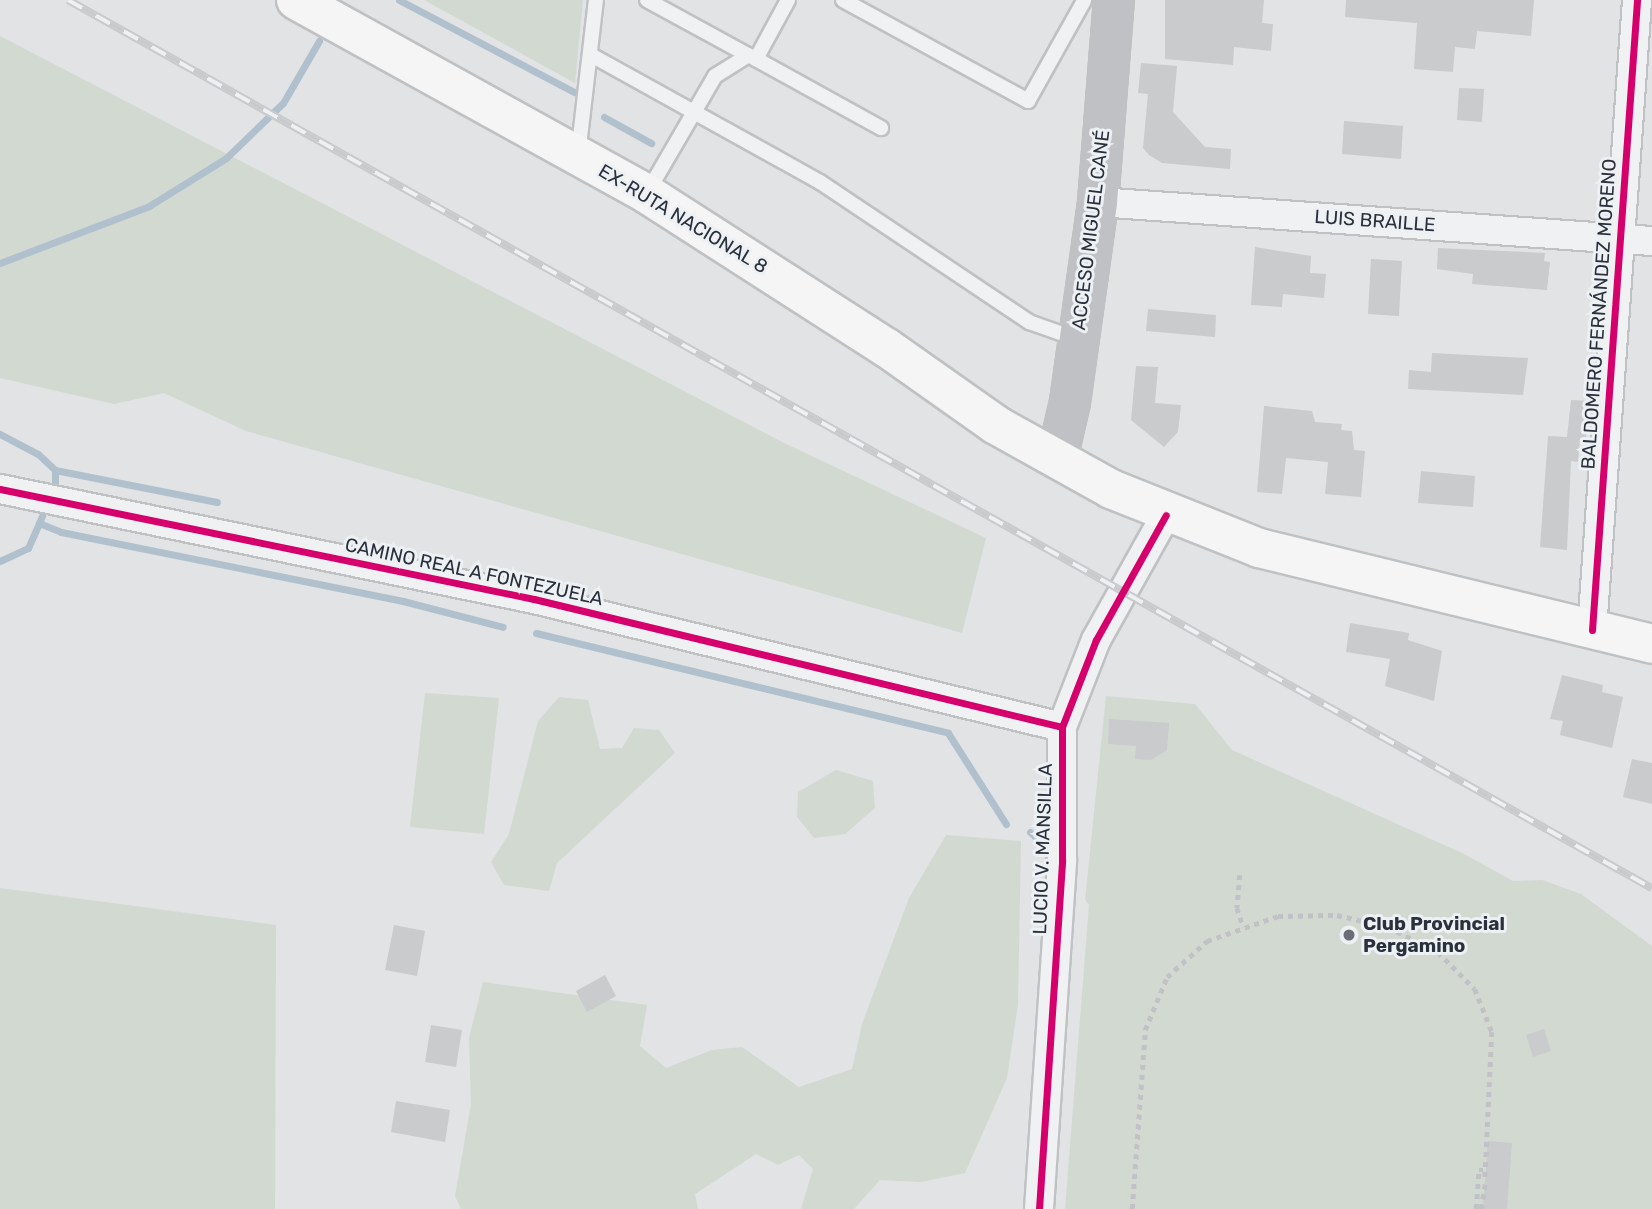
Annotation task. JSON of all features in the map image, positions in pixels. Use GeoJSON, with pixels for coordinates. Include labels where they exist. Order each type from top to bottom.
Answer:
{"type":"FeatureCollection","features":[{"type":"Feature","properties":{"kind":"main road","name":"ACCESO MIGUEL CANÉ"},"geometry":{"type":"LineString","coordinates":[[1057,459],[1098,202],[1098,1]]}},
{"type":"Feature","properties":{"kind":"main road","name":"EX-RUTA NACIONAL 8"},"geometry":{"type":"LineString","coordinates":[[301,3],[647,194],[887,348],[996,425],[1166,514],[1280,554],[1652,644]]}},
{"type":"Feature","properties":{"kind":"street","name":"BALDOMERO FERNÁNDEZ MORENO"},"geometry":{"type":"LineString","coordinates":[[1592,630],[1637,0]]}},
{"type":"Feature","properties":{"kind":"street","name":"LUIS BRAILLE"},"geometry":{"type":"LineString","coordinates":[[1098,202],[1652,241]]}},
{"type":"Feature","properties":{"kind":"street","name":"CAMINO REAL A FONTEZUELA"},"geometry":{"type":"LineString","coordinates":[[0,489],[534,599],[1062,727]]}},
{"type":"Feature","properties":{"kind":"street","name":"LUCIO V. MANSILLA"},"geometry":{"type":"LineString","coordinates":[[1039,1209],[1062,860],[1062,727],[1096,640],[1166,514]]}},
{"type":"Feature","properties":{"kind":"lane"},"geometry":{"type":"LineString","coordinates":[[578,156],[596,0]]}},
{"type":"Feature","properties":{"kind":"lane"},"geometry":{"type":"LineString","coordinates":[[647,0],[881,128]]}},
{"type":"Feature","properties":{"kind":"lane"},"geometry":{"type":"LineString","coordinates":[[647,194],[715,76],[752,57],[788,0]]}},
{"type":"Feature","properties":{"kind":"lane"},"geometry":{"type":"LineString","coordinates":[[843,0],[1028,101],[1098,1]]}},
{"type":"Feature","properties":{"kind":"lane"},"geometry":{"type":"LineString","coordinates":[[591,55],[820,182],[1029,322],[1078,339]]}},
{"type":"Feature","properties":{"kind":"path"},"geometry":{"type":"LineString","coordinates":[[1240,875],[1237,908],[1243,927]]}},
{"type":"Feature","properties":{"kind":"path"},"geometry":{"type":"LineString","coordinates":[[1132,1209],[1145,1030],[1167,977],[1207,940],[1278,916],[1337,915],[1388,927],[1438,952],[1475,989],[1492,1032],[1483,1170],[1485,1183],[1479,1199]]}},
{"type":"Feature","properties":{"kind":"path"},"geometry":{"type":"LineString","coordinates":[[1478,1209],[1479,1170],[1483,1170]]}},
{"type":"Feature","properties":{"kind":"shaded area"},"geometry":{"type":"Polygon","coordinates":[[[424,0],[583,0],[575,83],[424,0]]]}},
{"type":"Feature","properties":{"kind":"shaded area"},"geometry":{"type":"Polygon","coordinates":[[[0,36],[784,443],[986,538],[962,633],[246,431],[164,393],[114,404],[0,378],[0,36]]]}},
{"type":"Feature","properties":{"kind":"shaded area"},"geometry":{"type":"Polygon","coordinates":[[[425,693],[499,698],[484,834],[410,827],[425,693]]]}},
{"type":"Feature","properties":{"kind":"shaded area","name":"Club Provincial Pergamino"},"geometry":{"type":"Polygon","coordinates":[[[1106,696],[1195,704],[1232,750],[1462,853],[1513,881],[1542,880],[1581,894],[1652,946],[1652,1209],[1065,1209],[1089,905],[1085,900],[1106,696]]]}},
{"type":"Feature","properties":{"kind":"shaded area"},"geometry":{"type":"Polygon","coordinates":[[[559,697],[588,700],[600,749],[622,748],[634,728],[659,730],[675,753],[557,863],[549,891],[504,885],[491,862],[509,834],[538,721],[559,697]]]}},
{"type":"Feature","properties":{"kind":"shaded area"},"geometry":{"type":"Polygon","coordinates":[[[836,770],[873,781],[875,808],[845,834],[814,838],[797,817],[798,792],[836,770]]]}},
{"type":"Feature","properties":{"kind":"shaded area"},"geometry":{"type":"Polygon","coordinates":[[[946,835],[1021,841],[1018,1004],[1007,1078],[965,1173],[921,1182],[880,1180],[854,1209],[801,1209],[813,1169],[799,1155],[778,1165],[756,1154],[695,1194],[698,1209],[461,1209],[455,1196],[471,1104],[469,1038],[483,982],[647,1005],[640,1046],[666,1068],[712,1050],[742,1047],[799,1087],[852,1069],[862,1024],[909,898],[946,835]]]}},
{"type":"Feature","properties":{"kind":"shaded area"},"geometry":{"type":"Polygon","coordinates":[[[0,888],[276,925],[275,1209],[0,1209],[0,888]]]}},
{"type":"Feature","properties":{"kind":"building"},"geometry":{"type":"Polygon","coordinates":[[[1165,0],[1264,0],[1262,23],[1273,24],[1271,51],[1234,47],[1233,65],[1165,59],[1165,0]]]}},
{"type":"Feature","properties":{"kind":"building"},"geometry":{"type":"Polygon","coordinates":[[[1346,0],[1534,0],[1531,36],[1477,31],[1475,49],[1455,47],[1453,72],[1414,69],[1417,23],[1345,17],[1346,0]]]}},
{"type":"Feature","properties":{"kind":"building"},"geometry":{"type":"Polygon","coordinates":[[[1141,63],[1177,66],[1173,112],[1205,147],[1231,149],[1230,169],[1162,163],[1143,148],[1148,94],[1138,93],[1141,63]]]}},
{"type":"Feature","properties":{"kind":"building"},"geometry":{"type":"Polygon","coordinates":[[[1459,88],[1484,89],[1482,122],[1457,120],[1459,88]]]}},
{"type":"Feature","properties":{"kind":"building"},"geometry":{"type":"Polygon","coordinates":[[[1344,121],[1403,126],[1401,159],[1342,154],[1344,121]]]}},
{"type":"Feature","properties":{"kind":"building"},"geometry":{"type":"Polygon","coordinates":[[[1255,247],[1311,256],[1310,273],[1326,274],[1324,298],[1283,294],[1282,307],[1251,305],[1255,247]]]}},
{"type":"Feature","properties":{"kind":"building"},"geometry":{"type":"Polygon","coordinates":[[[1438,248],[1545,253],[1544,261],[1550,262],[1547,290],[1472,284],[1473,274],[1437,269],[1438,248]]]}},
{"type":"Feature","properties":{"kind":"building"},"geometry":{"type":"Polygon","coordinates":[[[1371,259],[1402,261],[1399,316],[1368,314],[1371,259]]]}},
{"type":"Feature","properties":{"kind":"building"},"geometry":{"type":"Polygon","coordinates":[[[1148,309],[1216,315],[1215,337],[1146,331],[1148,309]]]}},
{"type":"Feature","properties":{"kind":"building"},"geometry":{"type":"Polygon","coordinates":[[[1432,353],[1528,358],[1523,395],[1408,389],[1409,370],[1431,372],[1432,353]]]}},
{"type":"Feature","properties":{"kind":"building"},"geometry":{"type":"Polygon","coordinates":[[[1136,366],[1158,367],[1155,403],[1181,405],[1178,432],[1164,447],[1131,420],[1136,366]]]}},
{"type":"Feature","properties":{"kind":"building"},"geometry":{"type":"Polygon","coordinates":[[[1571,400],[1589,401],[1586,438],[1580,438],[1578,462],[1571,461],[1567,550],[1540,547],[1548,436],[1567,437],[1571,400]]]}},
{"type":"Feature","properties":{"kind":"building"},"geometry":{"type":"Polygon","coordinates":[[[1264,406],[1312,411],[1315,422],[1342,424],[1341,430],[1352,431],[1354,450],[1365,451],[1361,497],[1325,494],[1328,462],[1286,458],[1282,494],[1257,492],[1264,406]]]}},
{"type":"Feature","properties":{"kind":"building"},"geometry":{"type":"Polygon","coordinates":[[[1421,471],[1475,476],[1473,507],[1418,503],[1421,471]]]}},
{"type":"Feature","properties":{"kind":"building"},"geometry":{"type":"Polygon","coordinates":[[[1350,623],[1409,633],[1408,640],[1442,651],[1434,701],[1385,686],[1390,659],[1346,652],[1350,623]]]}},
{"type":"Feature","properties":{"kind":"building"},"geometry":{"type":"Polygon","coordinates":[[[1562,675],[1603,685],[1602,692],[1623,697],[1612,748],[1560,735],[1563,721],[1550,719],[1562,675]]]}},
{"type":"Feature","properties":{"kind":"building"},"geometry":{"type":"Polygon","coordinates":[[[1109,719],[1169,723],[1167,750],[1151,760],[1135,759],[1136,746],[1108,744],[1109,719]]]}},
{"type":"Feature","properties":{"kind":"building"},"geometry":{"type":"Polygon","coordinates":[[[1632,759],[1652,763],[1652,804],[1623,797],[1632,759]]]}},
{"type":"Feature","properties":{"kind":"building"},"geometry":{"type":"Polygon","coordinates":[[[394,925],[425,931],[417,976],[385,970],[394,925]]]}},
{"type":"Feature","properties":{"kind":"building"},"geometry":{"type":"Polygon","coordinates":[[[605,975],[616,996],[587,1012],[576,991],[605,975]]]}},
{"type":"Feature","properties":{"kind":"building"},"geometry":{"type":"Polygon","coordinates":[[[431,1025],[462,1030],[456,1067],[425,1062],[431,1025]]]}},
{"type":"Feature","properties":{"kind":"building"},"geometry":{"type":"Polygon","coordinates":[[[1544,1029],[1551,1051],[1533,1057],[1526,1035],[1544,1029]]]}},
{"type":"Feature","properties":{"kind":"building"},"geometry":{"type":"Polygon","coordinates":[[[396,1101],[450,1110],[445,1142],[391,1132],[396,1101]]]}},
{"type":"Feature","properties":{"kind":"building"},"geometry":{"type":"Polygon","coordinates":[[[1488,1141],[1512,1143],[1507,1209],[1483,1209],[1488,1141]]]}},
{"type":"Feature","properties":{"kind":"waterway"},"geometry":{"type":"LineString","coordinates":[[399,0],[574,92]]}},
{"type":"Feature","properties":{"kind":"waterway"},"geometry":{"type":"LineString","coordinates":[[0,263],[149,206],[226,158],[283,103],[319,41]]}},
{"type":"Feature","properties":{"kind":"waterway"},"geometry":{"type":"LineString","coordinates":[[604,117],[651,143]]}},
{"type":"Feature","properties":{"kind":"waterway"},"geometry":{"type":"LineString","coordinates":[[0,434],[38,454],[55,470],[217,502]]}},
{"type":"Feature","properties":{"kind":"waterway"},"geometry":{"type":"LineString","coordinates":[[55,470],[55,482]]}},
{"type":"Feature","properties":{"kind":"waterway"},"geometry":{"type":"LineString","coordinates":[[42,516],[39,523],[61,532],[403,601],[503,627]]}},
{"type":"Feature","properties":{"kind":"waterway"},"geometry":{"type":"LineString","coordinates":[[0,561],[28,548],[39,523]]}},
{"type":"Feature","properties":{"kind":"waterway"},"geometry":{"type":"LineString","coordinates":[[536,633],[948,733],[1006,824]]}},
{"type":"Feature","properties":{"kind":"waterway"},"geometry":{"type":"LineString","coordinates":[[1030,832],[1048,848],[1048,866]]}},
{"type":"Feature","properties":{"kind":"railway"},"geometry":{"type":"LineString","coordinates":[[68,0],[1652,888]]}},
{"type":"Feature","properties":{"kind":"cycle path"},"geometry":{"type":"LineString","coordinates":[[1592,630],[1637,0]]}},
{"type":"Feature","properties":{"kind":"cycle path"},"geometry":{"type":"LineString","coordinates":[[0,489],[534,599],[1062,727]]}},
{"type":"Feature","properties":{"kind":"cycle path"},"geometry":{"type":"LineString","coordinates":[[1039,1209],[1062,860],[1062,727],[1096,640],[1166,515]]}},
{"type":"Feature","properties":{"kind":"place","name":"Club Provincial Pergamino"},"geometry":{"type":"Point","coordinates":[1349,935]}}]}
